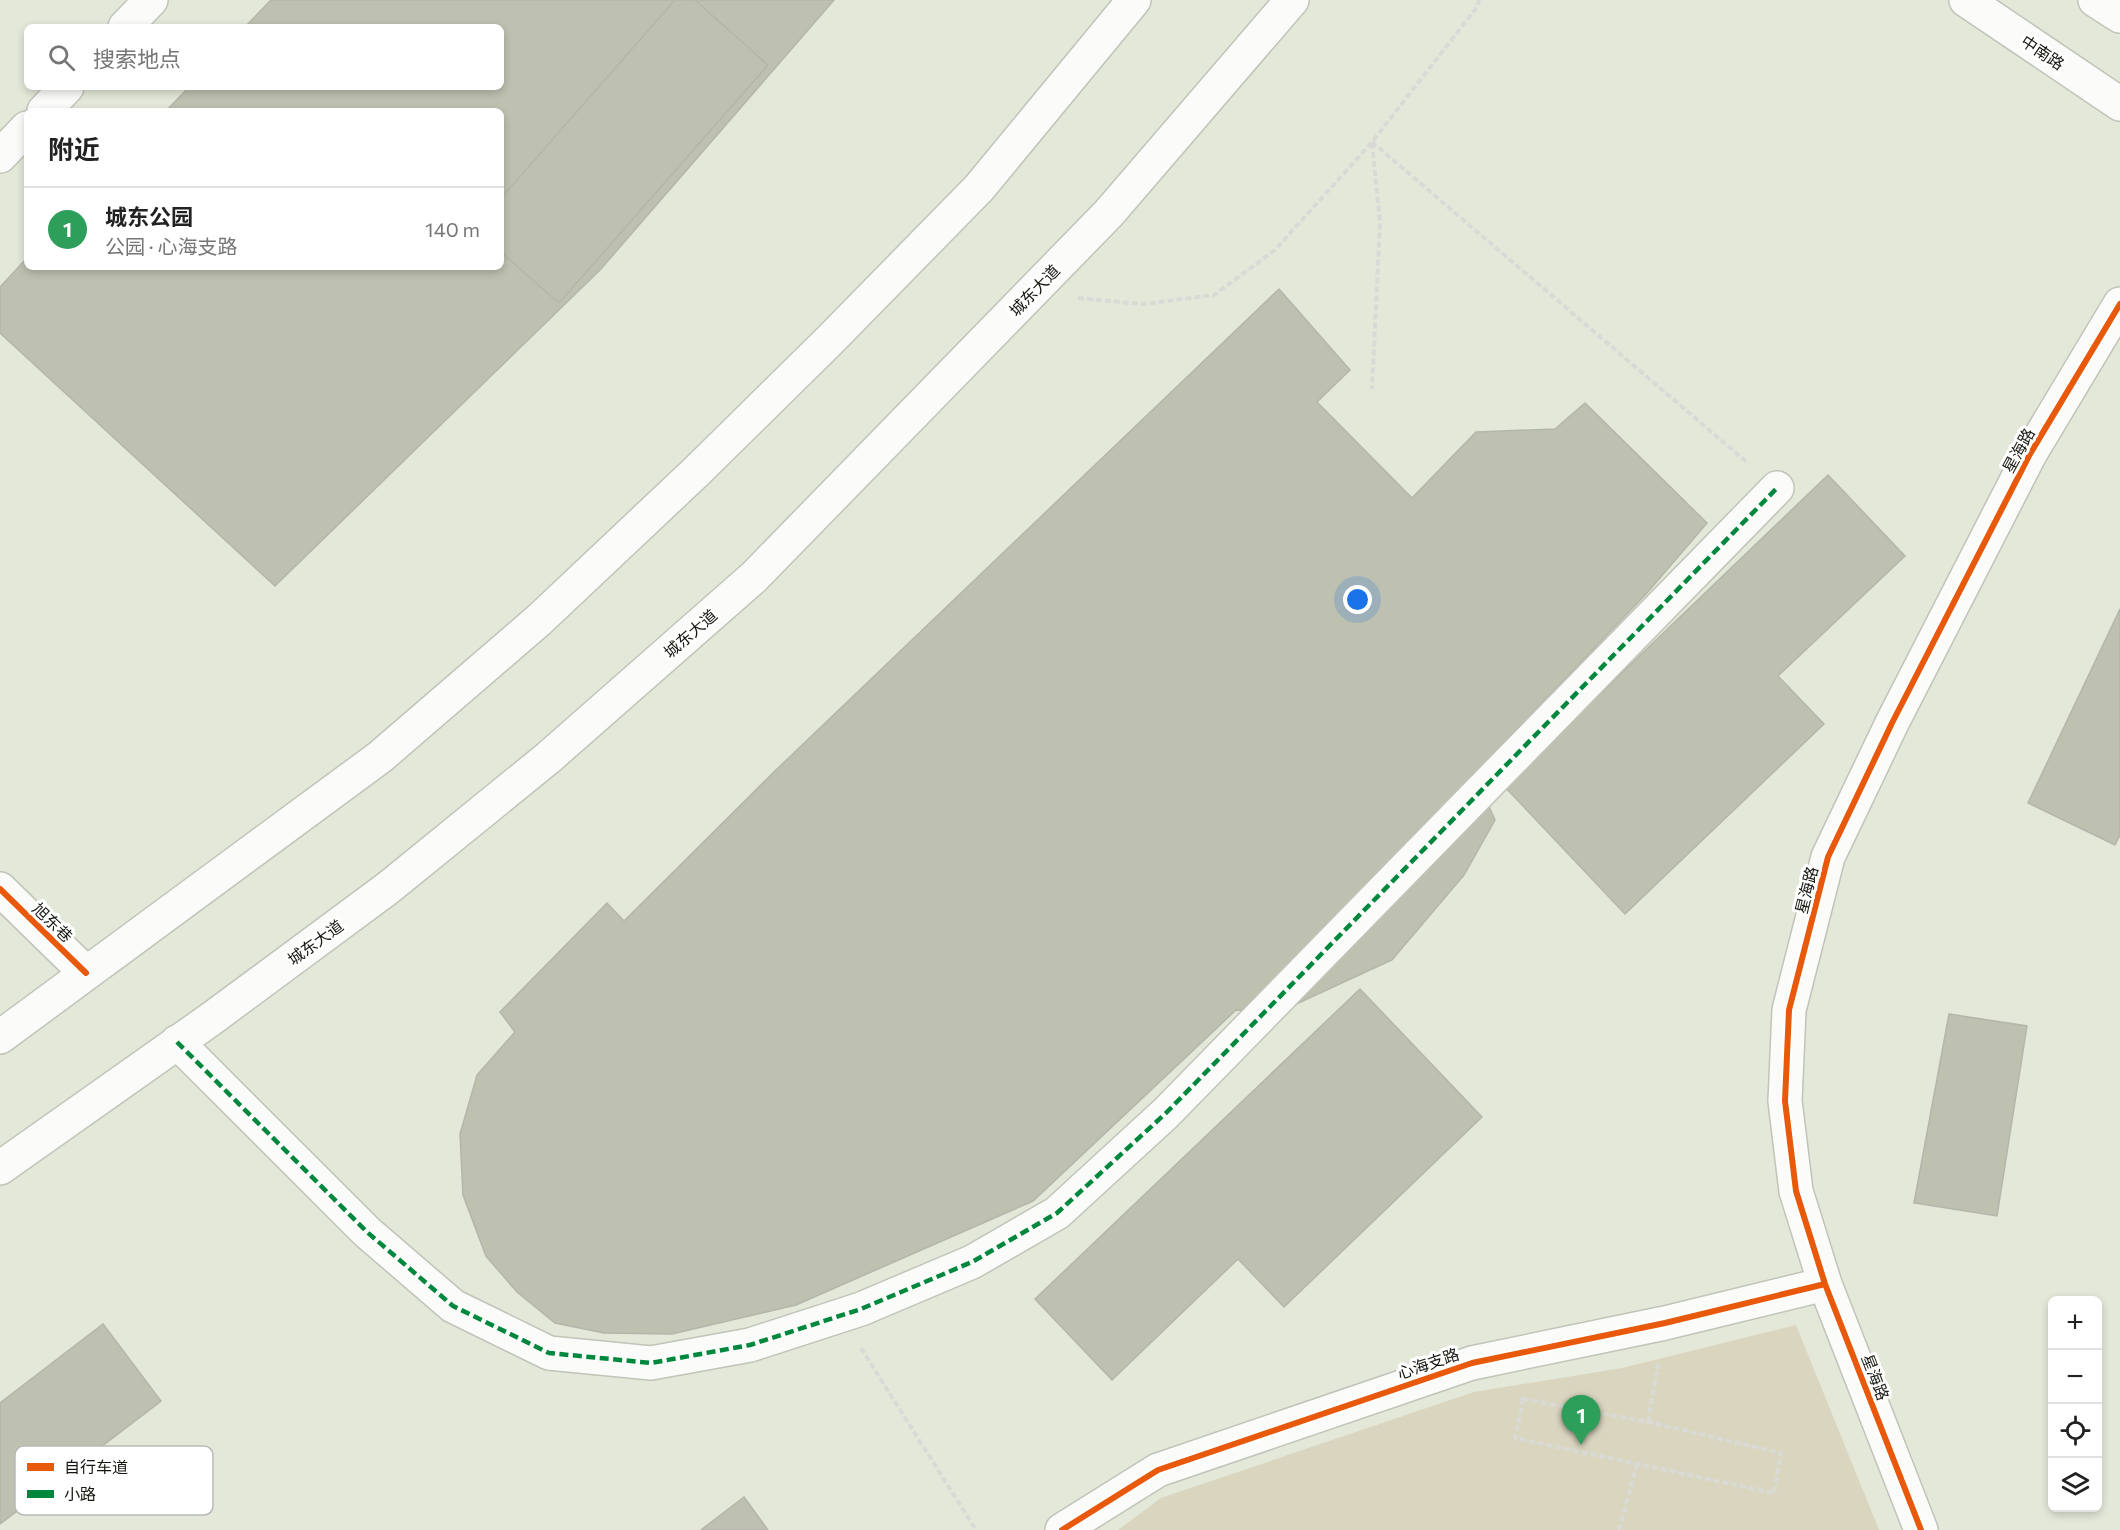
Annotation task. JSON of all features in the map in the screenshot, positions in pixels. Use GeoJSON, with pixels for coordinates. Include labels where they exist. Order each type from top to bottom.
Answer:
{"type":"FeatureCollection","features":[{"type":"Feature","properties":{"kind":"street"},"geometry":{"type":"LineString","coordinates":[[128,24],[151,0]]}},
{"type":"Feature","properties":{"kind":"street"},"geometry":{"type":"LineString","coordinates":[[0,1037],[380,757],[540,620],[815,355],[979,188],[1134,0]]}},
{"type":"Feature","properties":{"kind":"street","name":"城东大道"},"geometry":{"type":"LineString","coordinates":[[0,1168],[388,888],[575,734],[754,577],[1109,213],[1292,0]]}},
{"type":"Feature","properties":{"kind":"street","name":"中南路"},"geometry":{"type":"LineString","coordinates":[[1966,0],[2120,104]]}},
{"type":"Feature","properties":{"kind":"street"},"geometry":{"type":"LineString","coordinates":[[2095,0],[2120,16]]}},
{"type":"Feature","properties":{"kind":"street"},"geometry":{"type":"LineString","coordinates":[[47,108],[64,90]]}},
{"type":"Feature","properties":{"kind":"street"},"geometry":{"type":"LineString","coordinates":[[0,156],[24,131]]}},
{"type":"Feature","properties":{"kind":"street","name":"星海路"},"geometry":{"type":"LineString","coordinates":[[1921,1530],[1825,1284],[1796,1191],[1785,1101],[1790,1010],[1828,857],[1892,723],[2030,454],[2120,304]]}},
{"type":"Feature","properties":{"kind":"street"},"geometry":{"type":"LineString","coordinates":[[177,1042],[367,1232],[453,1306],[549,1353],[651,1363],[750,1345],[861,1309],[972,1262],[1058,1213],[1166,1113],[1776,488]]}},
{"type":"Feature","properties":{"kind":"street","name":"旭东巷"},"geometry":{"type":"LineString","coordinates":[[0,889],[86,974]]}},
{"type":"Feature","properties":{"kind":"street","name":"心海支路"},"geometry":{"type":"LineString","coordinates":[[1062,1530],[1158,1470],[1472,1363],[1665,1323],[1825,1284]]}},
{"type":"Feature","properties":{"kind":"path"},"geometry":{"type":"LineString","coordinates":[[1030,294],[1143,304],[1214,295],[1275,250],[1372,142],[1477,7],[1479,0]]}},
{"type":"Feature","properties":{"kind":"path"},"geometry":{"type":"LineString","coordinates":[[1372,142],[1380,222],[1372,389]]}},
{"type":"Feature","properties":{"kind":"path"},"geometry":{"type":"LineString","coordinates":[[1372,142],[1776,488]]}},
{"type":"Feature","properties":{"kind":"path"},"geometry":{"type":"LineString","coordinates":[[841,1315],[976,1530]]}},
{"type":"Feature","properties":{"kind":"path"},"geometry":{"type":"LineString","coordinates":[[1648,1422],[1665,1323]]}},
{"type":"Feature","properties":{"kind":"path"},"geometry":{"type":"LineString","coordinates":[[1523,1399],[1648,1422],[1781,1453],[1774,1493],[1515,1438],[1523,1399]]}},
{"type":"Feature","properties":{"kind":"path"},"geometry":{"type":"LineString","coordinates":[[1619,1530],[1637,1464]]}},
{"type":"Feature","properties":{"kind":"shaded area"},"geometry":{"type":"Polygon","coordinates":[[[1796,1325],[1879,1530],[1118,1530],[1161,1498],[1474,1392],[1622,1368],[1796,1325]]]}},
{"type":"Feature","properties":{"kind":"building"},"geometry":{"type":"Polygon","coordinates":[[[271,0],[834,0],[600,270],[275,586],[0,333],[0,287],[24,261],[24,270],[504,270],[504,108],[169,108],[186,90],[504,90],[504,24],[248,24],[271,0]]]}},
{"type":"Feature","properties":{"kind":"building"},"geometry":{"type":"Polygon","coordinates":[[[675,0],[695,0],[768,65],[559,303],[504,255],[504,195],[675,0]]]}},
{"type":"Feature","properties":{"kind":"building"},"geometry":{"type":"Polygon","coordinates":[[[1279,289],[1350,370],[1317,402],[1412,498],[1476,432],[1555,429],[1585,403],[1707,523],[1647,593],[1474,774],[1495,820],[1464,875],[1392,960],[1279,1012],[1236,1010],[1033,1201],[796,1305],[672,1334],[604,1333],[555,1323],[517,1292],[486,1256],[463,1195],[460,1134],[477,1075],[515,1032],[500,1012],[607,903],[624,921],[776,770],[1279,289]]]}},
{"type":"Feature","properties":{"kind":"building"},"geometry":{"type":"Polygon","coordinates":[[[1828,475],[1905,556],[1778,676],[1824,724],[1625,914],[1504,786],[1828,475]]]}},
{"type":"Feature","properties":{"kind":"building"},"geometry":{"type":"Polygon","coordinates":[[[2120,609],[2120,835],[2115,845],[2028,803],[2120,609]]]}},
{"type":"Feature","properties":{"kind":"building"},"geometry":{"type":"Polygon","coordinates":[[[1360,989],[1482,1117],[1284,1307],[1238,1259],[1112,1380],[1035,1299],[1360,989]]]}},
{"type":"Feature","properties":{"kind":"building"},"geometry":{"type":"Polygon","coordinates":[[[1949,1014],[2027,1026],[1997,1216],[1914,1203],[1949,1014]]]}},
{"type":"Feature","properties":{"kind":"building"},"geometry":{"type":"Polygon","coordinates":[[[103,1324],[161,1401],[102,1446],[15,1446],[15,1513],[0,1524],[0,1403],[103,1324]]]}},
{"type":"Feature","properties":{"kind":"building"},"geometry":{"type":"Polygon","coordinates":[[[744,1497],[768,1530],[701,1530],[744,1497]]]}},
{"type":"Feature","properties":{"kind":"marked path"},"geometry":{"type":"LineString","coordinates":[[177,1042],[367,1232],[453,1306],[549,1353],[651,1363],[750,1345],[861,1309],[972,1262],[1057,1213],[1166,1113],[1777,488]]}},
{"type":"Feature","properties":{"kind":"cycle path"},"geometry":{"type":"LineString","coordinates":[[1921,1530],[1825,1284],[1796,1191],[1785,1101],[1789,1010],[1828,857],[1892,723],[2030,454],[2120,304]]}},
{"type":"Feature","properties":{"kind":"cycle path"},"geometry":{"type":"LineString","coordinates":[[0,889],[86,973]]}},
{"type":"Feature","properties":{"kind":"cycle path"},"geometry":{"type":"LineString","coordinates":[[1062,1530],[1158,1470],[1472,1363],[1665,1323],[1825,1284]]}},
{"type":"Feature","properties":{"kind":"place","name":"城东公园"},"geometry":{"type":"Point","coordinates":[1581,1445]}}]}
